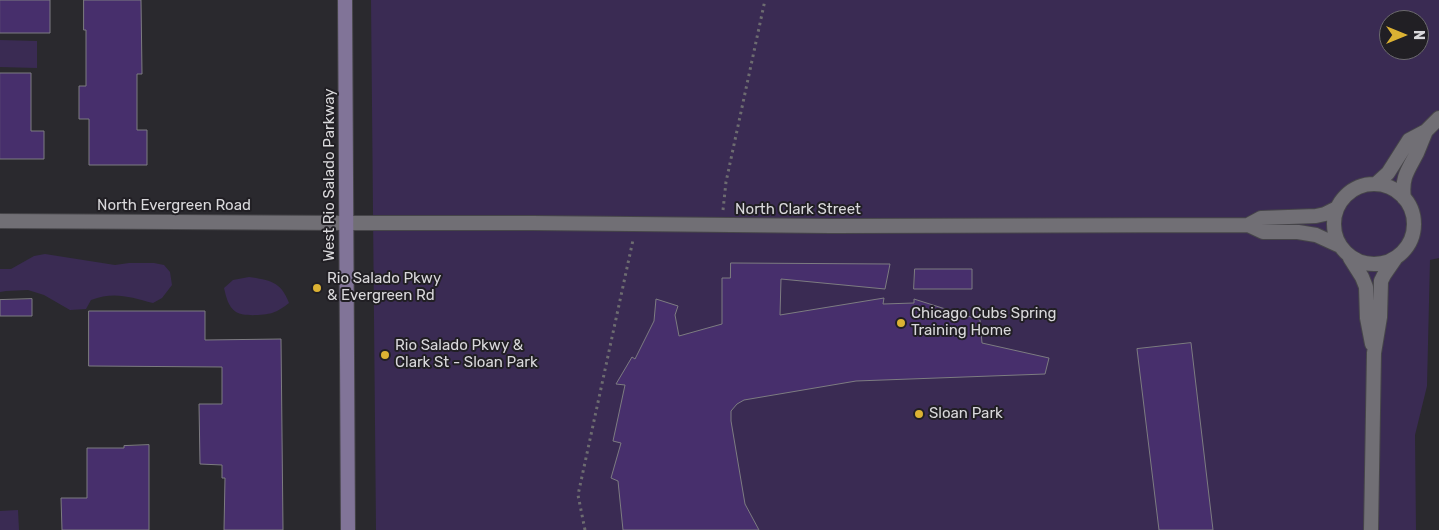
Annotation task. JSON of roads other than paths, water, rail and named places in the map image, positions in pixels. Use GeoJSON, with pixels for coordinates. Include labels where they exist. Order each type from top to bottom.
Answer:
{"type":"FeatureCollection","features":[{"type":"Feature","properties":{"kind":"main road","name":"West Rio Salado Parkway"},"geometry":{"type":"LineString","coordinates":[[345,0],[348,530]]}},
{"type":"Feature","properties":{"kind":"street"},"geometry":{"type":"LineString","coordinates":[[1376,184],[1388,173],[1409,140],[1426,131],[1439,118]]}},
{"type":"Feature","properties":{"kind":"street"},"geometry":{"type":"LineString","coordinates":[[1404,198],[1403,184],[1407,169],[1417,153],[1426,131]]}},
{"type":"Feature","properties":{"kind":"street"},"geometry":{"type":"LineString","coordinates":[[1371,530],[1374,352],[1380,317],[1381,280],[1395,259],[1405,250],[1414,231],[1412,210],[1404,198],[1391,188],[1376,184],[1352,190],[1346,195],[1337,208],[1334,224],[1334,233],[1340,246],[1360,272],[1366,287],[1367,318],[1374,352]]}},
{"type":"Feature","properties":{"kind":"street","name":"North Clark Street"},"geometry":{"type":"LineString","coordinates":[[1248,225],[1261,218],[1316,216],[1337,208]]}},
{"type":"Feature","properties":{"kind":"street","name":"North Evergreen Road"},"geometry":{"type":"LineString","coordinates":[[0,220],[347,224]]}},
{"type":"Feature","properties":{"kind":"street","name":"North Clark Street"},"geometry":{"type":"LineString","coordinates":[[347,224],[1248,225],[1263,232],[1298,232],[1316,235],[1340,246]]}},
{"type":"Feature","properties":{"kind":"street"},"geometry":{"type":"LineString","coordinates":[[1349,257],[1372,265],[1384,264],[1395,259]]}},
{"type":"Feature","properties":{"kind":"place","name":"Rio Salado Pkwy & Evergreen Rd"},"geometry":{"type":"Point","coordinates":[317,288]}},
{"type":"Feature","properties":{"kind":"place","name":"Chicago Cubs Spring Training Home"},"geometry":{"type":"Point","coordinates":[901,323]}},
{"type":"Feature","properties":{"kind":"place","name":"Rio Salado Pkwy & Clark St - Sloan Park"},"geometry":{"type":"Point","coordinates":[385,355]}},
{"type":"Feature","properties":{"kind":"place","name":"Sloan Park"},"geometry":{"type":"Point","coordinates":[919,414]}}]}
